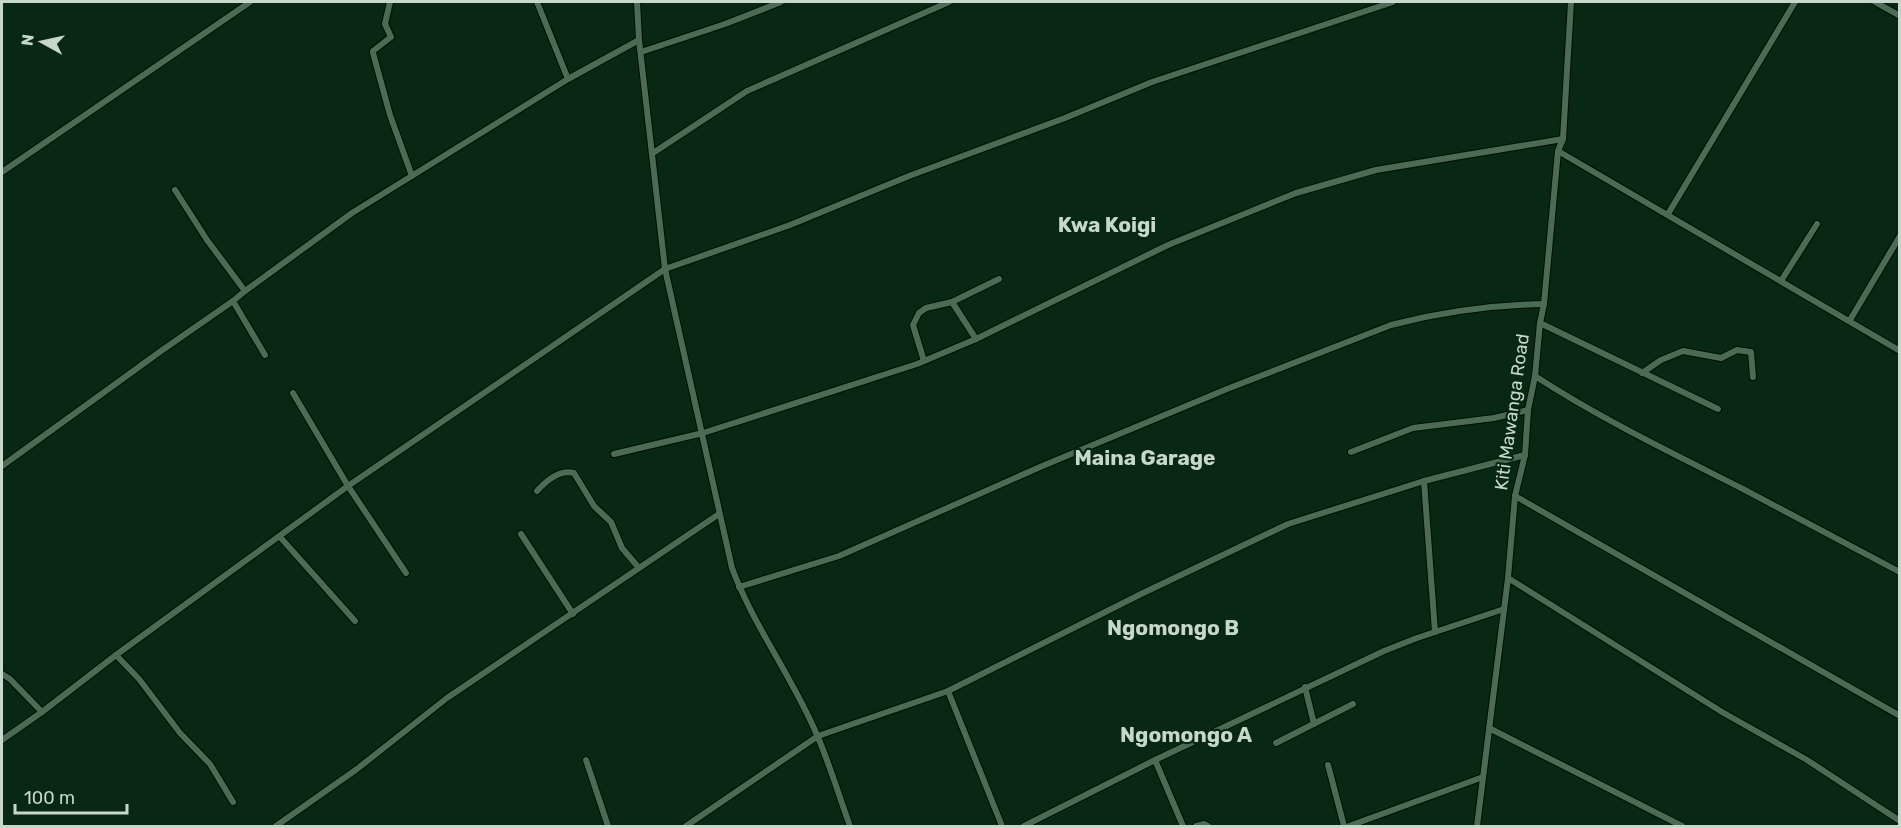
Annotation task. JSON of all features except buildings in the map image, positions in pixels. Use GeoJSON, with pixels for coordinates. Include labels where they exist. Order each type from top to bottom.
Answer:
{"type":"FeatureCollection","features":[{"type":"Feature","properties":{"kind":"street"},"geometry":{"type":"LineString","coordinates":[[2,172],[250,2]]}},
{"type":"Feature","properties":{"kind":"street"},"geometry":{"type":"LineString","coordinates":[[390,2],[385,24],[391,36],[390,39],[373,53],[390,115],[412,176]]}},
{"type":"Feature","properties":{"kind":"street"},"geometry":{"type":"LineString","coordinates":[[537,2],[568,79]]}},
{"type":"Feature","properties":{"kind":"street"},"geometry":{"type":"LineString","coordinates":[[637,2],[639,40],[665,269],[732,568],[739,587],[781,662],[818,736],[850,826]]}},
{"type":"Feature","properties":{"kind":"street"},"geometry":{"type":"LineString","coordinates":[[641,52],[725,24],[781,2]]}},
{"type":"Feature","properties":{"kind":"street"},"geometry":{"type":"LineString","coordinates":[[653,153],[747,91],[949,2]]}},
{"type":"Feature","properties":{"kind":"street"},"geometry":{"type":"LineString","coordinates":[[2,740],[348,486],[665,269],[790,225],[909,176],[1065,118],[1152,82],[1393,2]]}},
{"type":"Feature","properties":{"kind":"street","name":"Kiti Mawanga Road"},"geometry":{"type":"LineString","coordinates":[[1477,826],[1508,578],[1515,496],[1525,455],[1528,410],[1535,376],[1544,304],[1558,151],[1563,139],[1571,2]]}},
{"type":"Feature","properties":{"kind":"street"},"geometry":{"type":"LineString","coordinates":[[1668,214],[1795,2]]}},
{"type":"Feature","properties":{"kind":"street"},"geometry":{"type":"LineString","coordinates":[[1875,2],[1899,16]]}},
{"type":"Feature","properties":{"kind":"street"},"geometry":{"type":"LineString","coordinates":[[2,466],[151,357],[233,302],[352,213],[568,79],[639,40]]}},
{"type":"Feature","properties":{"kind":"street"},"geometry":{"type":"LineString","coordinates":[[614,454],[703,433],[812,400],[924,361],[976,339],[1168,245],[1296,193],[1376,170],[1563,139]]}},
{"type":"Feature","properties":{"kind":"street"},"geometry":{"type":"LineString","coordinates":[[1558,151],[1850,320],[1899,351]]}},
{"type":"Feature","properties":{"kind":"street"},"geometry":{"type":"LineString","coordinates":[[175,190],[207,240],[245,291]]}},
{"type":"Feature","properties":{"kind":"street"},"geometry":{"type":"LineString","coordinates":[[1780,281],[1816,224]]}},
{"type":"Feature","properties":{"kind":"street"},"geometry":{"type":"LineString","coordinates":[[1850,320],[1899,236]]}},
{"type":"Feature","properties":{"kind":"street"},"geometry":{"type":"LineString","coordinates":[[924,361],[913,325],[919,313],[952,303],[999,279]]}},
{"type":"Feature","properties":{"kind":"street"},"geometry":{"type":"LineString","coordinates":[[233,302],[265,355]]}},
{"type":"Feature","properties":{"kind":"street"},"geometry":{"type":"LineString","coordinates":[[952,303],[976,339]]}},
{"type":"Feature","properties":{"kind":"street"},"geometry":{"type":"LineString","coordinates":[[739,587],[839,556],[1040,467],[1227,388],[1391,326],[1414,319],[1499,305],[1544,304]]}},
{"type":"Feature","properties":{"kind":"street"},"geometry":{"type":"LineString","coordinates":[[1540,323],[1718,410]]}},
{"type":"Feature","properties":{"kind":"street"},"geometry":{"type":"LineString","coordinates":[[1642,372],[1661,360],[1683,351],[1721,358],[1737,350],[1751,352],[1753,377]]}},
{"type":"Feature","properties":{"kind":"street"},"geometry":{"type":"LineString","coordinates":[[1535,376],[1571,400],[1899,572]]}},
{"type":"Feature","properties":{"kind":"street"},"geometry":{"type":"LineString","coordinates":[[293,393],[348,486],[406,573]]}},
{"type":"Feature","properties":{"kind":"street"},"geometry":{"type":"LineString","coordinates":[[1351,452],[1413,428],[1494,418],[1528,410]]}},
{"type":"Feature","properties":{"kind":"street"},"geometry":{"type":"LineString","coordinates":[[686,826],[818,736],[948,691],[1141,594],[1288,524],[1424,481],[1525,455]]}},
{"type":"Feature","properties":{"kind":"street"},"geometry":{"type":"LineString","coordinates":[[537,491],[558,474],[568,471],[574,473],[594,506],[611,522],[622,548],[639,568]]}},
{"type":"Feature","properties":{"kind":"street"},"geometry":{"type":"LineString","coordinates":[[1424,481],[1435,632]]}},
{"type":"Feature","properties":{"kind":"street"},"geometry":{"type":"LineString","coordinates":[[1515,496],[1899,716]]}},
{"type":"Feature","properties":{"kind":"street"},"geometry":{"type":"LineString","coordinates":[[276,826],[357,769],[447,698],[573,615],[719,514]]}},
{"type":"Feature","properties":{"kind":"street"},"geometry":{"type":"LineString","coordinates":[[521,534],[573,615]]}},
{"type":"Feature","properties":{"kind":"street"},"geometry":{"type":"LineString","coordinates":[[280,537],[355,621]]}},
{"type":"Feature","properties":{"kind":"street"},"geometry":{"type":"LineString","coordinates":[[1508,578],[1722,712],[1806,760],[1899,821]]}},
{"type":"Feature","properties":{"kind":"street"},"geometry":{"type":"LineString","coordinates":[[1024,826],[1305,687],[1384,651],[1504,609]]}},
{"type":"Feature","properties":{"kind":"street"},"geometry":{"type":"LineString","coordinates":[[116,655],[139,679],[186,740],[210,764],[233,802]]}},
{"type":"Feature","properties":{"kind":"street"},"geometry":{"type":"LineString","coordinates":[[2,674],[10,679],[42,712]]}},
{"type":"Feature","properties":{"kind":"street"},"geometry":{"type":"LineString","coordinates":[[1305,687],[1314,724]]}},
{"type":"Feature","properties":{"kind":"street"},"geometry":{"type":"LineString","coordinates":[[948,691],[1002,826]]}},
{"type":"Feature","properties":{"kind":"street"},"geometry":{"type":"LineString","coordinates":[[1276,743],[1353,704]]}},
{"type":"Feature","properties":{"kind":"street"},"geometry":{"type":"LineString","coordinates":[[1489,728],[1682,826]]}},
{"type":"Feature","properties":{"kind":"street"},"geometry":{"type":"LineString","coordinates":[[586,760],[608,826]]}},
{"type":"Feature","properties":{"kind":"street"},"geometry":{"type":"LineString","coordinates":[[1155,760],[1183,826]]}},
{"type":"Feature","properties":{"kind":"street"},"geometry":{"type":"LineString","coordinates":[[1328,765],[1344,826]]}},
{"type":"Feature","properties":{"kind":"street"},"geometry":{"type":"LineString","coordinates":[[1349,826],[1483,777]]}},
{"type":"Feature","properties":{"kind":"street"},"geometry":{"type":"LineString","coordinates":[[1196,826],[1204,824],[1208,826]]}},
{"type":"Feature","properties":{"kind":"district","name":"Kwa Koigi"},"geometry":{"type":"Point","coordinates":[1107,225]}},
{"type":"Feature","properties":{"kind":"district","name":"Maina Garage"},"geometry":{"type":"Point","coordinates":[1145,458]}},
{"type":"Feature","properties":{"kind":"district","name":"Ngomongo B"},"geometry":{"type":"Point","coordinates":[1173,628]}},
{"type":"Feature","properties":{"kind":"district","name":"Ngomongo A"},"geometry":{"type":"Point","coordinates":[1186,735]}}]}
